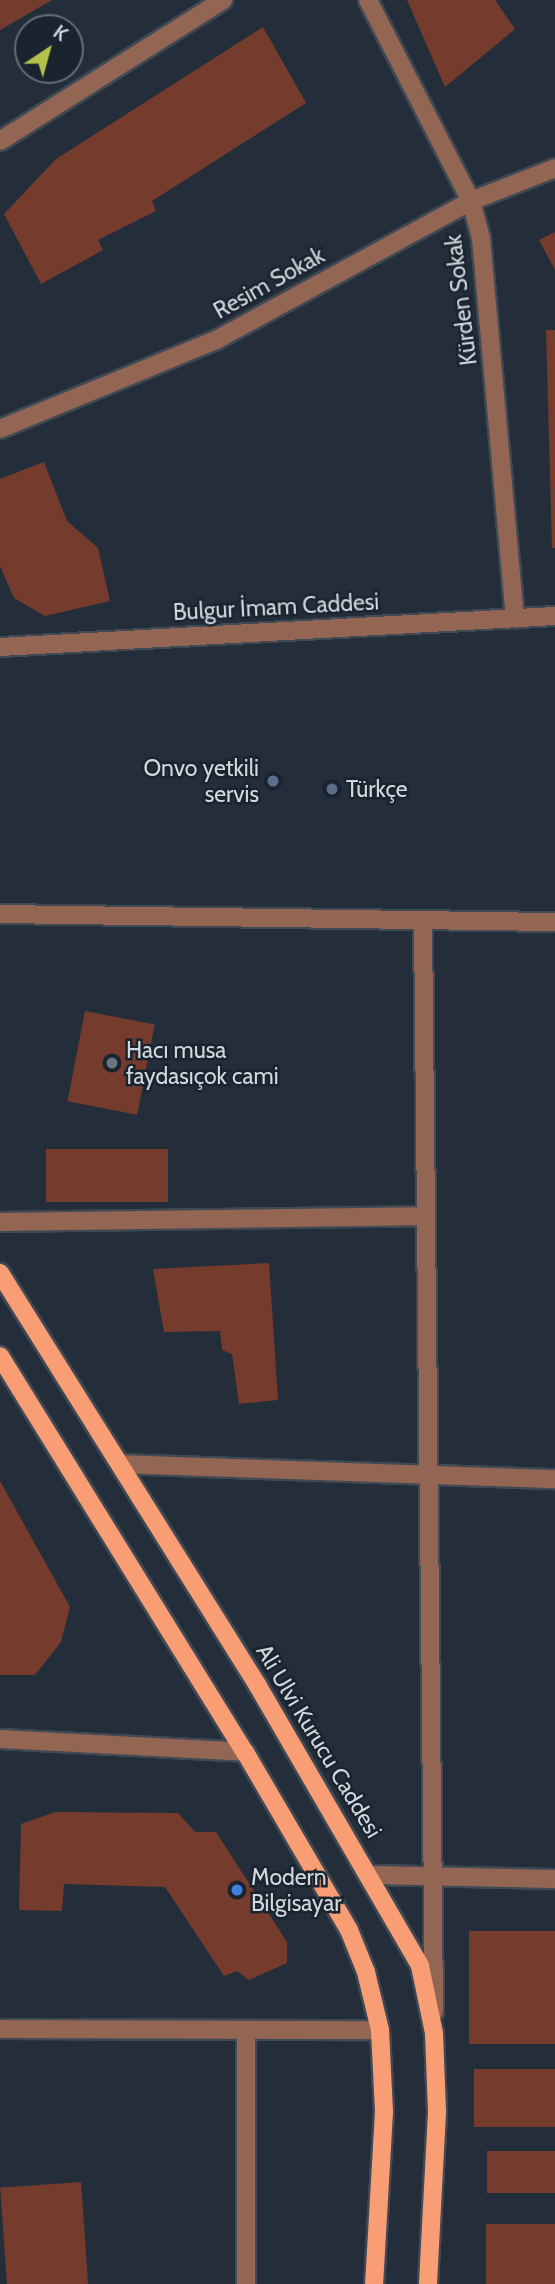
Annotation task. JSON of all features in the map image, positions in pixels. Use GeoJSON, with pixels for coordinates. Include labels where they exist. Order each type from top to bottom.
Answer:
{"type":"FeatureCollection","features":[{"type":"Feature","properties":{"kind":"main road","name":"Ali Ulvi Kurucu Caddesi"},"geometry":{"type":"LineString","coordinates":[[0,1273],[372,1875],[420,1966],[434,2033],[428,2284]]}},
{"type":"Feature","properties":{"kind":"main road"},"geometry":{"type":"LineString","coordinates":[[0,1356],[245,1752],[349,1930],[380,2030],[384,2112],[374,2284]]}},
{"type":"Feature","properties":{"kind":"street"},"geometry":{"type":"LineString","coordinates":[[3,140],[223,0]]}},
{"type":"Feature","properties":{"kind":"street","name":"Kürden Sokak"},"geometry":{"type":"LineString","coordinates":[[368,0],[471,201],[486,279],[515,618]]}},
{"type":"Feature","properties":{"kind":"street","name":"Resim Sokak"},"geometry":{"type":"LineString","coordinates":[[0,429],[216,340],[471,201],[555,168]]}},
{"type":"Feature","properties":{"kind":"street","name":"Bulgur İmam Caddesi"},"geometry":{"type":"LineString","coordinates":[[0,647],[555,616]]}},
{"type":"Feature","properties":{"kind":"street"},"geometry":{"type":"LineString","coordinates":[[0,914],[555,922]]}},
{"type":"Feature","properties":{"kind":"street"},"geometry":{"type":"LineString","coordinates":[[423,922],[434,2033]]}},
{"type":"Feature","properties":{"kind":"street"},"geometry":{"type":"LineString","coordinates":[[0,1222],[426,1216]]}},
{"type":"Feature","properties":{"kind":"street"},"geometry":{"type":"LineString","coordinates":[[120,1464],[555,1479]]}},
{"type":"Feature","properties":{"kind":"street"},"geometry":{"type":"LineString","coordinates":[[0,1739],[245,1752]]}},
{"type":"Feature","properties":{"kind":"street"},"geometry":{"type":"LineString","coordinates":[[372,1875],[555,1879]]}},
{"type":"Feature","properties":{"kind":"street"},"geometry":{"type":"LineString","coordinates":[[0,2029],[380,2030]]}},
{"type":"Feature","properties":{"kind":"street"},"geometry":{"type":"LineString","coordinates":[[246,2030],[246,2284]]}},
{"type":"Feature","properties":{"kind":"building"},"geometry":{"type":"Polygon","coordinates":[[[0,0],[52,0],[28,14],[14,14],[14,22],[0,30],[0,0]]]}},
{"type":"Feature","properties":{"kind":"building"},"geometry":{"type":"Polygon","coordinates":[[[407,0],[495,0],[515,29],[445,87],[407,0]]]}},
{"type":"Feature","properties":{"kind":"building"},"geometry":{"type":"Polygon","coordinates":[[[263,27],[306,103],[152,201],[156,211],[98,240],[103,250],[41,284],[4,214],[56,159],[263,27]]]}},
{"type":"Feature","properties":{"kind":"building"},"geometry":{"type":"Polygon","coordinates":[[[555,232],[555,270],[539,240],[555,232]]]}},
{"type":"Feature","properties":{"kind":"building"},"geometry":{"type":"Polygon","coordinates":[[[546,330],[555,330],[555,548],[552,548],[546,330]]]}},
{"type":"Feature","properties":{"kind":"building"},"geometry":{"type":"Polygon","coordinates":[[[44,462],[67,521],[98,548],[110,601],[45,616],[14,598],[0,566],[0,479],[44,462]]]}},
{"type":"Feature","properties":{"kind":"building","name":"Hacı musa faydasıçok cami"},"geometry":{"type":"Polygon","coordinates":[[[85,1011],[155,1025],[137,1115],[67,1101],[85,1011]]]}},
{"type":"Feature","properties":{"kind":"building"},"geometry":{"type":"Polygon","coordinates":[[[46,1149],[168,1149],[168,1202],[46,1202],[46,1149]]]}},
{"type":"Feature","properties":{"kind":"building"},"geometry":{"type":"Polygon","coordinates":[[[269,1263],[278,1400],[239,1404],[232,1354],[222,1350],[220,1331],[164,1332],[153,1269],[269,1263]]]}},
{"type":"Feature","properties":{"kind":"building"},"geometry":{"type":"Polygon","coordinates":[[[0,1481],[70,1607],[61,1642],[35,1675],[0,1675],[0,1481]]]}},
{"type":"Feature","properties":{"kind":"building"},"geometry":{"type":"Polygon","coordinates":[[[55,1812],[178,1813],[195,1832],[216,1832],[287,1942],[287,1963],[249,1980],[237,1971],[224,1976],[165,1887],[64,1884],[62,1911],[19,1910],[21,1824],[55,1812]]]}},
{"type":"Feature","properties":{"kind":"building"},"geometry":{"type":"Polygon","coordinates":[[[469,1931],[555,1931],[555,2044],[469,2044],[469,1931]]]}},
{"type":"Feature","properties":{"kind":"building"},"geometry":{"type":"Polygon","coordinates":[[[474,2069],[555,2069],[555,2127],[474,2127],[474,2069]]]}},
{"type":"Feature","properties":{"kind":"building"},"geometry":{"type":"Polygon","coordinates":[[[487,2151],[555,2151],[555,2193],[487,2193],[487,2151]]]}},
{"type":"Feature","properties":{"kind":"building"},"geometry":{"type":"Polygon","coordinates":[[[81,2182],[88,2284],[7,2284],[0,2188],[81,2182]]]}},
{"type":"Feature","properties":{"kind":"building"},"geometry":{"type":"Polygon","coordinates":[[[486,2224],[555,2224],[555,2284],[486,2284],[486,2224]]]}},
{"type":"Feature","properties":{"kind":"place","name":"Onvo yetkili servis"},"geometry":{"type":"Point","coordinates":[273,781]}},
{"type":"Feature","properties":{"kind":"place","name":"Türkçe"},"geometry":{"type":"Point","coordinates":[332,789]}},
{"type":"Feature","properties":{"kind":"place","name":"Hacı musa faydasıçok cami"},"geometry":{"type":"Point","coordinates":[112,1063]}},
{"type":"Feature","properties":{"kind":"place","name":"Modern Bilgisayar"},"geometry":{"type":"Point","coordinates":[237,1890]}}]}
